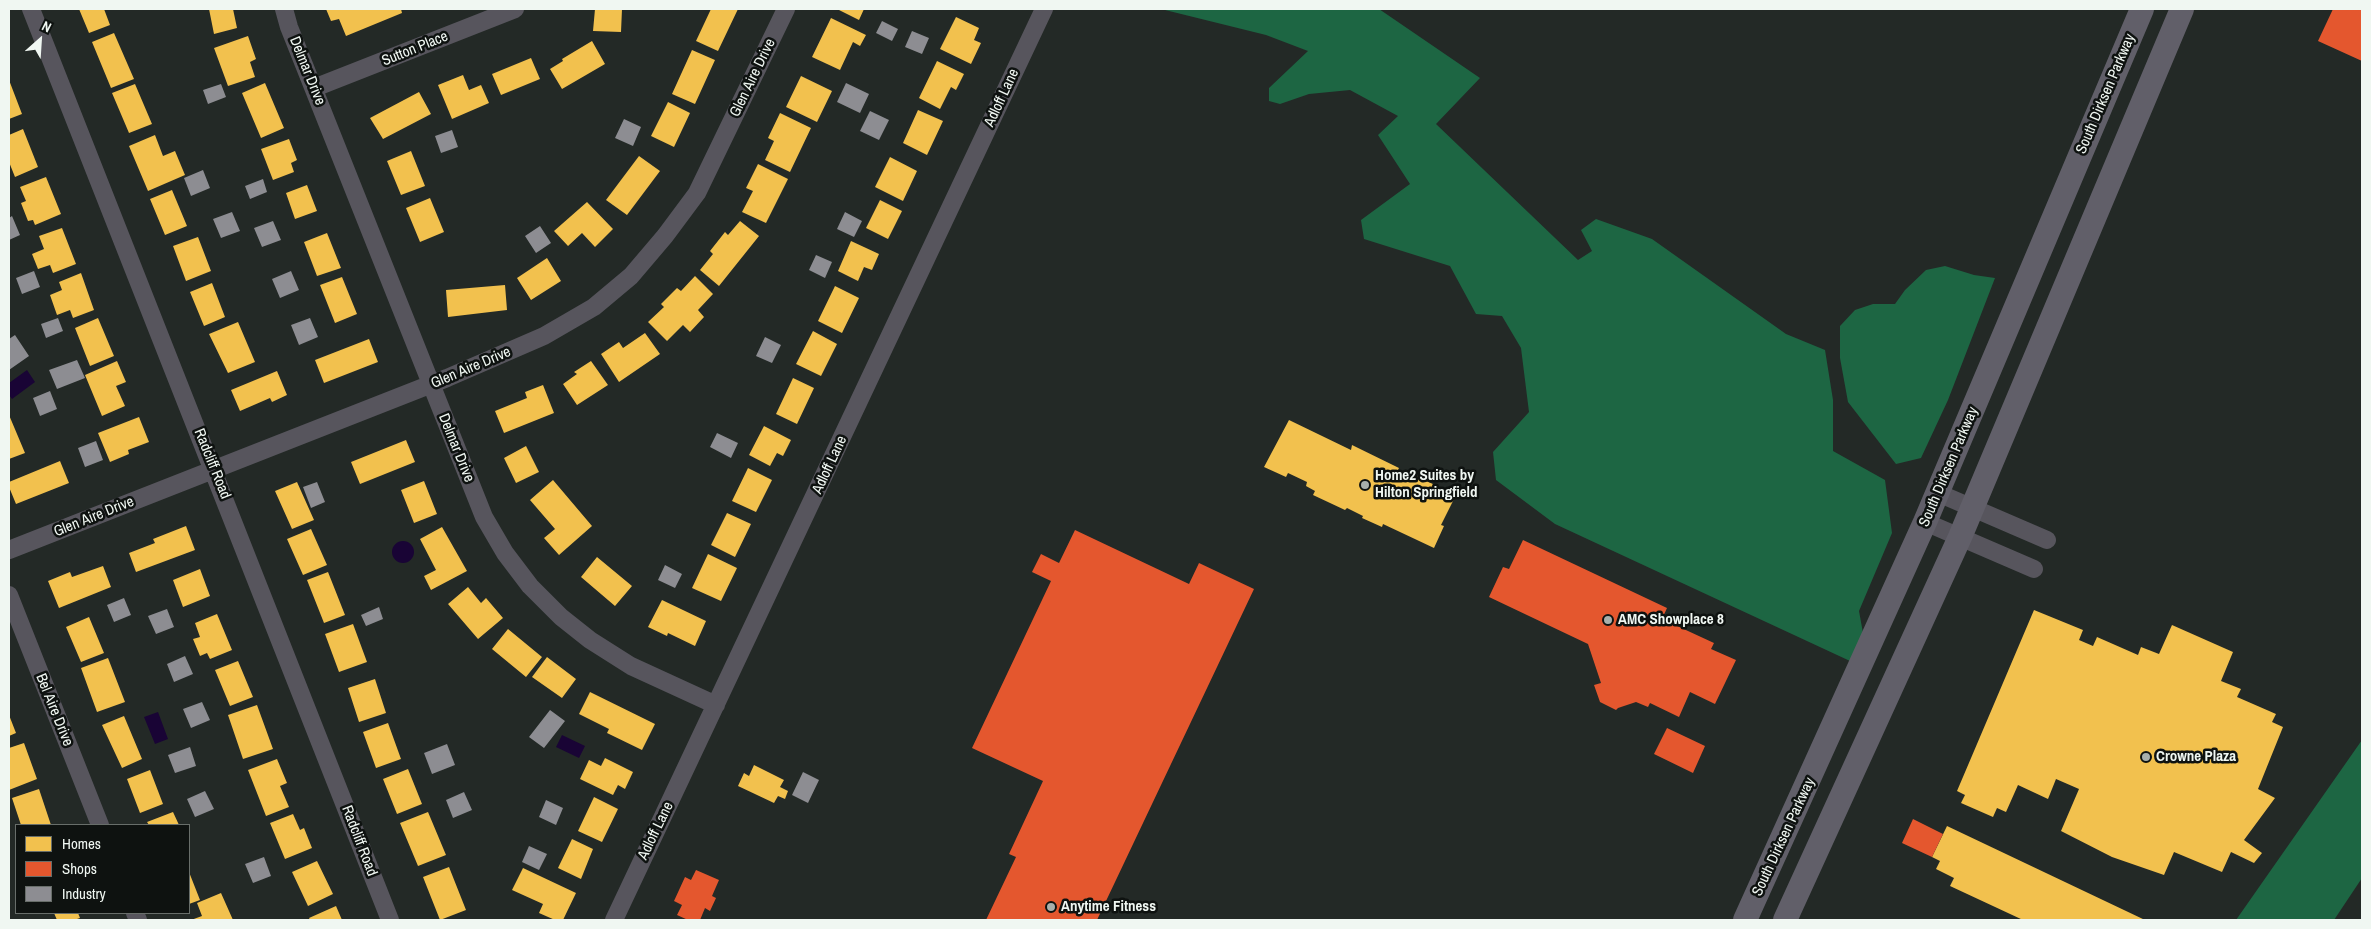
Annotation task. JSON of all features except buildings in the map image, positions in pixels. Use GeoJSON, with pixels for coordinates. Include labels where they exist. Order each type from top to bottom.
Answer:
{"type":"FeatureCollection","features":[{"type":"Feature","properties":{"kind":"main road","name":"South Dirksen Parkway"},"geometry":{"type":"LineString","coordinates":[[1745,920],[1926,522],[2142,9]]}},
{"type":"Feature","properties":{"kind":"main road"},"geometry":{"type":"LineString","coordinates":[[1785,920],[1960,537],[2182,9]]}},
{"type":"Feature","properties":{"kind":"street","name":"Radcliff Road"},"geometry":{"type":"LineString","coordinates":[[31,9],[390,920]]}},
{"type":"Feature","properties":{"kind":"street","name":"Delmar Drive"},"geometry":{"type":"LineString","coordinates":[[284,9],[289,27],[484,517],[505,553],[530,586],[561,617],[590,640],[631,666],[716,706]]}},
{"type":"Feature","properties":{"kind":"street","name":"Sutton Place"},"geometry":{"type":"LineString","coordinates":[[314,88],[515,9]]}},
{"type":"Feature","properties":{"kind":"street","name":"Glen Aire Drive"},"geometry":{"type":"LineString","coordinates":[[9,550],[431,384],[544,336],[594,307],[631,276],[666,236],[697,193],[786,9]]}},
{"type":"Feature","properties":{"kind":"street","name":"Adloff Lane"},"geometry":{"type":"LineString","coordinates":[[614,920],[1044,9]]}},
{"type":"Feature","properties":{"kind":"street"},"geometry":{"type":"LineString","coordinates":[[1938,493],[2047,540]]}},
{"type":"Feature","properties":{"kind":"street"},"geometry":{"type":"LineString","coordinates":[[1926,522],[2034,569]]}},
{"type":"Feature","properties":{"kind":"street","name":"Bel Aire Drive"},"geometry":{"type":"LineString","coordinates":[[9,595],[100,824]]}},
{"type":"Feature","properties":{"kind":"green space"},"geometry":{"type":"Polygon","coordinates":[[[1161,9],[1379,9],[1480,78],[1436,124],[1578,260],[1592,251],[1581,230],[1596,219],[1652,239],[1786,334],[1825,350],[1833,400],[1833,451],[1885,480],[1892,533],[1859,611],[1863,633],[1850,661],[1555,524],[1496,480],[1493,452],[1529,412],[1521,348],[1502,316],[1476,314],[1450,266],[1364,239],[1361,220],[1410,184],[1378,135],[1398,116],[1350,90],[1309,94],[1280,104],[1269,101],[1269,88],[1308,51],[1266,35],[1161,9]]]}},
{"type":"Feature","properties":{"kind":"green space"},"geometry":{"type":"Polygon","coordinates":[[[1945,266],[1974,275],[1995,278],[1948,400],[1921,458],[1896,464],[1848,402],[1840,358],[1840,326],[1855,310],[1873,304],[1895,304],[1905,290],[1926,270],[1945,266]]]}},
{"type":"Feature","properties":{"kind":"green space"},"geometry":{"type":"Polygon","coordinates":[[[2362,740],[2362,878],[2334,920],[2236,920],[2362,740]]]}},
{"type":"Feature","properties":{"kind":"shaded area"},"geometry":{"type":"Polygon","coordinates":[[[27,370],[35,382],[12,399],[9,395],[9,383],[27,370]]]}},
{"type":"Feature","properties":{"kind":"shaded area"},"geometry":{"type":"Polygon","coordinates":[[[403,541],[411,544],[414,552],[411,560],[403,563],[395,560],[392,552],[395,544],[403,541]]]}},
{"type":"Feature","properties":{"kind":"shaded area"},"geometry":{"type":"Polygon","coordinates":[[[158,712],[168,739],[155,744],[144,717],[158,712]]]}},
{"type":"Feature","properties":{"kind":"shaded area"},"geometry":{"type":"Polygon","coordinates":[[[562,735],[585,746],[579,758],[556,747],[562,735]]]}},
{"type":"Feature","properties":{"kind":"place","name":"Home2 Suites by Hilton Springfield"},"geometry":{"type":"Point","coordinates":[1365,485]}},
{"type":"Feature","properties":{"kind":"place","name":"AMC Showplace 8"},"geometry":{"type":"Point","coordinates":[1608,620]}},
{"type":"Feature","properties":{"kind":"place","name":"Crowne Plaza"},"geometry":{"type":"Point","coordinates":[2146,757]}},
{"type":"Feature","properties":{"kind":"place","name":"Anytime Fitness"},"geometry":{"type":"Point","coordinates":[1051,907]}}]}
